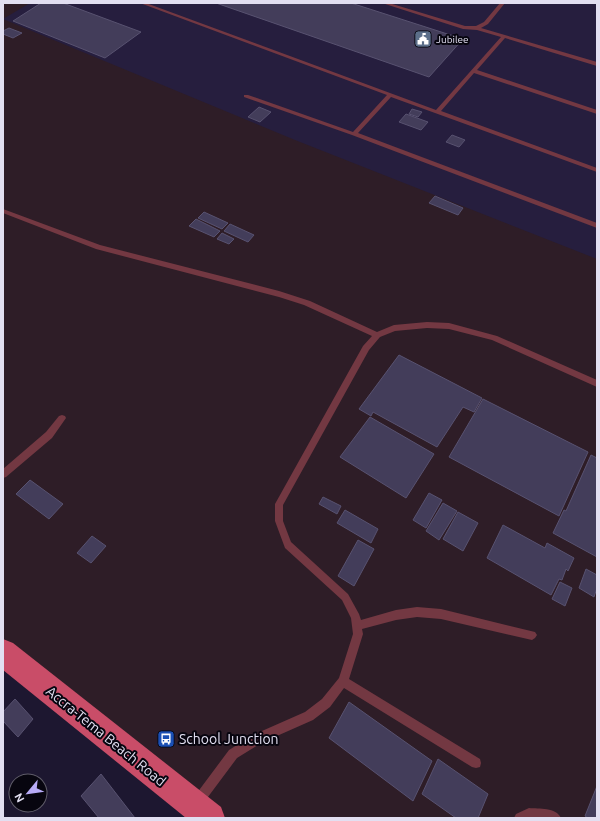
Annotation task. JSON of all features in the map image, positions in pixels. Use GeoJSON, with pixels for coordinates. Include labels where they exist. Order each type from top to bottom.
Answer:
{"type":"FeatureCollection","features":[{"type":"Feature","properties":{"kind":"main road","name":"Accra-Tema Beach Road"},"geometry":{"type":"LineString","coordinates":[[3,653],[202,812]]}},
{"type":"Feature","properties":{"kind":"lane"},"geometry":{"type":"LineString","coordinates":[[142,3],[597,170]]}},
{"type":"Feature","properties":{"kind":"lane"},"geometry":{"type":"LineString","coordinates":[[384,3],[449,24],[465,28],[477,28],[597,64]]}},
{"type":"Feature","properties":{"kind":"lane"},"geometry":{"type":"LineString","coordinates":[[477,28],[486,23],[503,3]]}},
{"type":"Feature","properties":{"kind":"lane"},"geometry":{"type":"LineString","coordinates":[[437,112],[504,36]]}},
{"type":"Feature","properties":{"kind":"lane"},"geometry":{"type":"LineString","coordinates":[[473,72],[597,112]]}},
{"type":"Feature","properties":{"kind":"lane"},"geometry":{"type":"LineString","coordinates":[[354,134],[390,95]]}},
{"type":"Feature","properties":{"kind":"lane"},"geometry":{"type":"LineString","coordinates":[[246,96],[354,134],[597,226]]}},
{"type":"Feature","properties":{"kind":"lane"},"geometry":{"type":"LineString","coordinates":[[3,211],[98,247],[286,296],[307,303],[376,335]]}},
{"type":"Feature","properties":{"kind":"lane"},"geometry":{"type":"LineString","coordinates":[[202,812],[233,754],[257,739],[309,716],[326,703],[343,681],[358,634],[356,616],[345,597],[288,545],[279,521],[280,504],[366,348],[376,335],[394,328],[427,325],[449,326],[494,338],[597,384]]}},
{"type":"Feature","properties":{"kind":"lane"},"geometry":{"type":"LineString","coordinates":[[3,474],[49,435],[62,418]]}},
{"type":"Feature","properties":{"kind":"lane"},"geometry":{"type":"LineString","coordinates":[[357,626],[417,612],[441,614],[532,635]]}},
{"type":"Feature","properties":{"kind":"lane"},"geometry":{"type":"LineString","coordinates":[[343,681],[476,763]]}},
{"type":"Feature","properties":{"kind":"lane"},"geometry":{"type":"LineString","coordinates":[[520,818],[529,814],[552,816],[555,818]]}},
{"type":"Feature","properties":{"kind":"shaded area"},"geometry":{"type":"Polygon","coordinates":[[[3,3],[597,3],[597,818],[223,818],[3,647],[3,3]]]}},
{"type":"Feature","properties":{"kind":"shaded area"},"geometry":{"type":"Polygon","coordinates":[[[30,3],[597,3],[597,259],[295,140],[3,19],[30,3]]]}},
{"type":"Feature","properties":{"kind":"building"},"geometry":{"type":"Polygon","coordinates":[[[41,3],[63,3],[141,32],[105,58],[13,21],[41,3]]]}},
{"type":"Feature","properties":{"kind":"building"},"geometry":{"type":"Polygon","coordinates":[[[216,3],[351,3],[463,39],[429,77],[216,3]]]}},
{"type":"Feature","properties":{"kind":"building"},"geometry":{"type":"Polygon","coordinates":[[[9,28],[22,33],[13,38],[3,34],[3,31],[9,28]]]}},
{"type":"Feature","properties":{"kind":"building"},"geometry":{"type":"Polygon","coordinates":[[[259,107],[271,112],[260,122],[248,117],[259,107]]]}},
{"type":"Feature","properties":{"kind":"building"},"geometry":{"type":"Polygon","coordinates":[[[412,109],[422,112],[418,117],[409,114],[412,109]]]}},
{"type":"Feature","properties":{"kind":"building"},"geometry":{"type":"Polygon","coordinates":[[[406,114],[428,122],[421,130],[399,122],[406,114]]]}},
{"type":"Feature","properties":{"kind":"building"},"geometry":{"type":"Polygon","coordinates":[[[452,135],[465,140],[459,147],[446,142],[452,135]]]}},
{"type":"Feature","properties":{"kind":"building"},"geometry":{"type":"Polygon","coordinates":[[[435,196],[463,208],[458,215],[429,203],[435,196]]]}},
{"type":"Feature","properties":{"kind":"building"},"geometry":{"type":"Polygon","coordinates":[[[204,212],[228,223],[222,229],[198,218],[204,212]]]}},
{"type":"Feature","properties":{"kind":"building"},"geometry":{"type":"Polygon","coordinates":[[[196,219],[220,231],[214,237],[189,226],[196,219]]]}},
{"type":"Feature","properties":{"kind":"building"},"geometry":{"type":"Polygon","coordinates":[[[230,224],[254,235],[248,242],[224,231],[230,224]]]}},
{"type":"Feature","properties":{"kind":"building"},"geometry":{"type":"Polygon","coordinates":[[[222,233],[234,239],[229,244],[217,239],[222,233]]]}},
{"type":"Feature","properties":{"kind":"building"},"geometry":{"type":"Polygon","coordinates":[[[399,355],[482,398],[474,412],[463,407],[437,447],[373,412],[371,416],[359,409],[399,355]]]}},
{"type":"Feature","properties":{"kind":"building"},"geometry":{"type":"Polygon","coordinates":[[[483,399],[588,452],[559,516],[449,457],[483,399]]]}},
{"type":"Feature","properties":{"kind":"building"},"geometry":{"type":"Polygon","coordinates":[[[370,417],[434,454],[406,498],[340,457],[370,417]]]}},
{"type":"Feature","properties":{"kind":"building"},"geometry":{"type":"Polygon","coordinates":[[[591,455],[597,458],[597,557],[553,533],[564,510],[566,511],[591,455]]]}},
{"type":"Feature","properties":{"kind":"building"},"geometry":{"type":"Polygon","coordinates":[[[30,480],[63,504],[49,519],[16,494],[30,480]]]}},
{"type":"Feature","properties":{"kind":"building"},"geometry":{"type":"Polygon","coordinates":[[[429,493],[442,500],[426,528],[413,520],[429,493]]]}},
{"type":"Feature","properties":{"kind":"building"},"geometry":{"type":"Polygon","coordinates":[[[323,497],[341,506],[337,514],[319,504],[323,497]]]}},
{"type":"Feature","properties":{"kind":"building"},"geometry":{"type":"Polygon","coordinates":[[[443,503],[457,511],[439,540],[426,531],[443,503]]]}},
{"type":"Feature","properties":{"kind":"building"},"geometry":{"type":"Polygon","coordinates":[[[345,510],[378,529],[371,543],[337,523],[345,510]]]}},
{"type":"Feature","properties":{"kind":"building"},"geometry":{"type":"Polygon","coordinates":[[[458,512],[478,523],[463,551],[443,539],[458,512]]]}},
{"type":"Feature","properties":{"kind":"building"},"geometry":{"type":"Polygon","coordinates":[[[503,525],[545,548],[547,543],[574,558],[568,571],[566,569],[562,580],[559,579],[551,595],[487,558],[503,525]]]}},
{"type":"Feature","properties":{"kind":"building"},"geometry":{"type":"Polygon","coordinates":[[[92,536],[106,546],[91,563],[77,553],[92,536]]]}},
{"type":"Feature","properties":{"kind":"building"},"geometry":{"type":"Polygon","coordinates":[[[358,540],[374,549],[354,586],[338,576],[358,540]]]}},
{"type":"Feature","properties":{"kind":"building"},"geometry":{"type":"Polygon","coordinates":[[[586,569],[597,575],[597,588],[594,597],[579,588],[586,569]]]}},
{"type":"Feature","properties":{"kind":"building"},"geometry":{"type":"Polygon","coordinates":[[[560,582],[572,588],[565,606],[552,599],[560,582]]]}},
{"type":"Feature","properties":{"kind":"building"},"geometry":{"type":"Polygon","coordinates":[[[15,699],[33,719],[18,737],[3,721],[3,712],[15,699]]]}},
{"type":"Feature","properties":{"kind":"building"},"geometry":{"type":"Polygon","coordinates":[[[349,702],[432,761],[413,801],[329,738],[349,702]]]}},
{"type":"Feature","properties":{"kind":"building"},"geometry":{"type":"Polygon","coordinates":[[[438,759],[488,794],[478,818],[456,818],[422,794],[438,759]]]}},
{"type":"Feature","properties":{"kind":"building"},"geometry":{"type":"Polygon","coordinates":[[[101,774],[135,818],[99,818],[81,796],[101,774]]]}},
{"type":"Feature","properties":{"kind":"building"},"geometry":{"type":"Polygon","coordinates":[[[597,786],[597,818],[588,818],[585,816],[597,786]]]}},
{"type":"Feature","properties":{"kind":"place","name":"Jubilee"},"geometry":{"type":"Point","coordinates":[423,39]}},
{"type":"Feature","properties":{"kind":"place","name":"School Junction"},"geometry":{"type":"Point","coordinates":[166,739]}}]}
